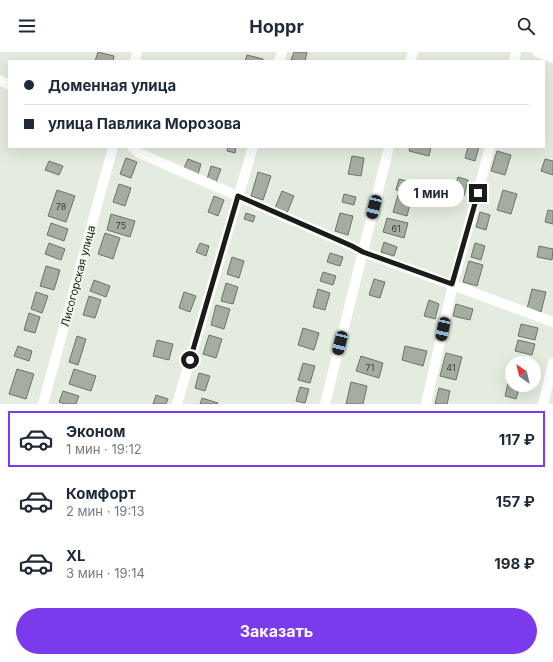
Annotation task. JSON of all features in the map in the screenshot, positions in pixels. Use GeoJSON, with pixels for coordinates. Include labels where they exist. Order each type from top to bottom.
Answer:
{"type":"FeatureCollection","features":[{"type":"Feature","properties":{"kind":"street"},"geometry":{"type":"LineString","coordinates":[[536,52],[553,58]]}},
{"type":"Feature","properties":{"kind":"street","name":"Лисогорская улица"},"geometry":{"type":"LineString","coordinates":[[43,404],[113,148]]}},
{"type":"Feature","properties":{"kind":"street"},"geometry":{"type":"LineString","coordinates":[[133,148],[139,153],[363,252],[553,322]]}},
{"type":"Feature","properties":{"kind":"street"},"geometry":{"type":"LineString","coordinates":[[178,404],[253,148]]}},
{"type":"Feature","properties":{"kind":"street"},"geometry":{"type":"LineString","coordinates":[[325,404],[389,148]]}},
{"type":"Feature","properties":{"kind":"street"},"geometry":{"type":"LineString","coordinates":[[426,404],[452,284],[490,148]]}},
{"type":"Feature","properties":{"kind":"street"},"geometry":{"type":"LineString","coordinates":[[543,404],[553,363]]}},
{"type":"Feature","properties":{"kind":"building"},"geometry":{"type":"Polygon","coordinates":[[[98,52],[114,56],[113,60],[95,60],[98,52]]]}},
{"type":"Feature","properties":{"kind":"building"},"geometry":{"type":"Polygon","coordinates":[[[294,52],[307,52],[305,60],[291,60],[294,52]]]}},
{"type":"Feature","properties":{"kind":"building"},"geometry":{"type":"Polygon","coordinates":[[[247,55],[263,59],[263,60],[245,60],[247,55]]]}},
{"type":"Feature","properties":{"kind":"building"},"geometry":{"type":"Polygon","coordinates":[[[228,148],[236,148],[235,153],[227,151],[228,148]]]}},
{"type":"Feature","properties":{"kind":"building"},"geometry":{"type":"Polygon","coordinates":[[[410,148],[431,148],[429,156],[409,151],[410,148]]]}},
{"type":"Feature","properties":{"kind":"building"},"geometry":{"type":"Polygon","coordinates":[[[468,148],[479,148],[475,161],[465,158],[468,148]]]}},
{"type":"Feature","properties":{"kind":"building"},"geometry":{"type":"Polygon","coordinates":[[[497,151],[511,155],[505,175],[491,171],[497,151]]]}},
{"type":"Feature","properties":{"kind":"building"},"geometry":{"type":"Polygon","coordinates":[[[352,156],[364,158],[361,176],[348,174],[352,156]]]}},
{"type":"Feature","properties":{"kind":"building"},"geometry":{"type":"Polygon","coordinates":[[[126,158],[137,162],[131,178],[120,174],[126,158]]]}},
{"type":"Feature","properties":{"kind":"building"},"geometry":{"type":"Polygon","coordinates":[[[188,159],[201,164],[198,174],[184,168],[188,159]]]}},
{"type":"Feature","properties":{"kind":"building"},"geometry":{"type":"Polygon","coordinates":[[[545,159],[553,161],[553,175],[541,171],[545,159]]]}},
{"type":"Feature","properties":{"kind":"building"},"geometry":{"type":"Polygon","coordinates":[[[49,161],[63,166],[59,175],[45,170],[49,161]]]}},
{"type":"Feature","properties":{"kind":"building"},"geometry":{"type":"Polygon","coordinates":[[[211,166],[221,169],[216,182],[207,179],[211,166]]]}},
{"type":"Feature","properties":{"kind":"building"},"geometry":{"type":"Polygon","coordinates":[[[258,172],[271,176],[263,200],[251,196],[258,172]]]}},
{"type":"Feature","properties":{"kind":"building"},"geometry":{"type":"Polygon","coordinates":[[[458,177],[468,180],[464,196],[453,193],[458,177]]]}},
{"type":"Feature","properties":{"kind":"building"},"geometry":{"type":"Polygon","coordinates":[[[399,179],[415,183],[412,194],[396,190],[399,179]]]}},
{"type":"Feature","properties":{"kind":"building"},"geometry":{"type":"Polygon","coordinates":[[[119,184],[131,188],[125,206],[113,202],[119,184]]]}},
{"type":"Feature","properties":{"kind":"building"},"geometry":{"type":"Polygon","coordinates":[[[57,190],[75,196],[66,222],[48,216],[57,190]]]}},
{"type":"Feature","properties":{"kind":"building"},"geometry":{"type":"Polygon","coordinates":[[[503,190],[517,194],[511,214],[497,210],[503,190]]]}},
{"type":"Feature","properties":{"kind":"building"},"geometry":{"type":"Polygon","coordinates":[[[282,191],[294,196],[287,213],[275,208],[282,191]]]}},
{"type":"Feature","properties":{"kind":"building"},"geometry":{"type":"Polygon","coordinates":[[[399,192],[412,196],[407,216],[393,212],[399,192]]]}},
{"type":"Feature","properties":{"kind":"building"},"geometry":{"type":"Polygon","coordinates":[[[344,194],[356,197],[354,205],[342,202],[344,194]]]}},
{"type":"Feature","properties":{"kind":"building"},"geometry":{"type":"Polygon","coordinates":[[[214,196],[224,200],[218,216],[208,212],[214,196]]]}},
{"type":"Feature","properties":{"kind":"building"},"geometry":{"type":"Polygon","coordinates":[[[548,210],[553,211],[553,224],[545,222],[548,210]]]}},
{"type":"Feature","properties":{"kind":"building"},"geometry":{"type":"Polygon","coordinates":[[[480,212],[490,215],[486,230],[476,227],[480,212]]]}},
{"type":"Feature","properties":{"kind":"building"},"geometry":{"type":"Polygon","coordinates":[[[246,213],[255,216],[253,222],[244,219],[246,213]]]}},
{"type":"Feature","properties":{"kind":"building"},"geometry":{"type":"Polygon","coordinates":[[[340,213],[353,216],[348,235],[335,231],[340,213]]]}},
{"type":"Feature","properties":{"kind":"building"},"geometry":{"type":"Polygon","coordinates":[[[111,214],[135,221],[130,237],[107,230],[111,214]]]}},
{"type":"Feature","properties":{"kind":"building"},"geometry":{"type":"Polygon","coordinates":[[[387,218],[408,223],[404,238],[383,232],[387,218]]]}},
{"type":"Feature","properties":{"kind":"building"},"geometry":{"type":"Polygon","coordinates":[[[51,223],[68,229],[64,241],[47,235],[51,223]]]}},
{"type":"Feature","properties":{"kind":"building"},"geometry":{"type":"Polygon","coordinates":[[[105,233],[120,238],[113,259],[98,254],[105,233]]]}},
{"type":"Feature","properties":{"kind":"building"},"geometry":{"type":"Polygon","coordinates":[[[384,242],[397,247],[394,256],[381,252],[384,242]]]}},
{"type":"Feature","properties":{"kind":"building"},"geometry":{"type":"Polygon","coordinates":[[[49,243],[65,249],[61,260],[45,254],[49,243]]]}},
{"type":"Feature","properties":{"kind":"building"},"geometry":{"type":"Polygon","coordinates":[[[200,243],[209,246],[206,256],[196,252],[200,243]]]}},
{"type":"Feature","properties":{"kind":"building"},"geometry":{"type":"Polygon","coordinates":[[[475,243],[485,246],[481,260],[471,257],[475,243]]]}},
{"type":"Feature","properties":{"kind":"building"},"geometry":{"type":"Polygon","coordinates":[[[539,246],[553,249],[552,260],[537,257],[539,246]]]}},
{"type":"Feature","properties":{"kind":"building"},"geometry":{"type":"Polygon","coordinates":[[[330,253],[343,257],[340,266],[327,262],[330,253]]]}},
{"type":"Feature","properties":{"kind":"building"},"geometry":{"type":"Polygon","coordinates":[[[232,257],[244,261],[239,278],[227,274],[232,257]]]}},
{"type":"Feature","properties":{"kind":"building"},"geometry":{"type":"Polygon","coordinates":[[[469,261],[483,265],[477,286],[463,282],[469,261]]]}},
{"type":"Feature","properties":{"kind":"building"},"geometry":{"type":"Polygon","coordinates":[[[46,266],[60,270],[54,290],[40,286],[46,266]]]}},
{"type":"Feature","properties":{"kind":"building"},"geometry":{"type":"Polygon","coordinates":[[[323,272],[336,276],[333,285],[320,281],[323,272]]]}},
{"type":"Feature","properties":{"kind":"building"},"geometry":{"type":"Polygon","coordinates":[[[374,279],[385,282],[380,298],[369,295],[374,279]]]}},
{"type":"Feature","properties":{"kind":"building"},"geometry":{"type":"Polygon","coordinates":[[[94,280],[110,286],[106,297],[90,291],[94,280]]]}},
{"type":"Feature","properties":{"kind":"building"},"geometry":{"type":"Polygon","coordinates":[[[226,283],[238,287],[233,304],[221,301],[226,283]]]}},
{"type":"Feature","properties":{"kind":"building"},"geometry":{"type":"Polygon","coordinates":[[[318,289],[330,293],[325,310],[313,307],[318,289]]]}},
{"type":"Feature","properties":{"kind":"building"},"geometry":{"type":"Polygon","coordinates":[[[532,289],[546,292],[541,312],[527,309],[532,289]]]}},
{"type":"Feature","properties":{"kind":"building"},"geometry":{"type":"Polygon","coordinates":[[[36,292],[48,296],[42,313],[31,309],[36,292]]]}},
{"type":"Feature","properties":{"kind":"building"},"geometry":{"type":"Polygon","coordinates":[[[184,292],[196,296],[190,312],[179,308],[184,292]]]}},
{"type":"Feature","properties":{"kind":"building"},"geometry":{"type":"Polygon","coordinates":[[[89,296],[101,300],[95,318],[83,315],[89,296]]]}},
{"type":"Feature","properties":{"kind":"building"},"geometry":{"type":"Polygon","coordinates":[[[429,300],[439,304],[435,319],[424,316],[429,300]]]}},
{"type":"Feature","properties":{"kind":"building"},"geometry":{"type":"Polygon","coordinates":[[[456,304],[473,309],[470,320],[453,316],[456,304]]]}},
{"type":"Feature","properties":{"kind":"building"},"geometry":{"type":"Polygon","coordinates":[[[216,305],[230,309],[224,329],[211,325],[216,305]]]}},
{"type":"Feature","properties":{"kind":"building"},"geometry":{"type":"Polygon","coordinates":[[[29,313],[40,317],[35,333],[24,330],[29,313]]]}},
{"type":"Feature","properties":{"kind":"building"},"geometry":{"type":"Polygon","coordinates":[[[521,324],[538,328],[535,340],[518,336],[521,324]]]}},
{"type":"Feature","properties":{"kind":"building"},"geometry":{"type":"Polygon","coordinates":[[[303,328],[319,333],[314,350],[298,345],[303,328]]]}},
{"type":"Feature","properties":{"kind":"building"},"geometry":{"type":"Polygon","coordinates":[[[209,335],[222,339],[216,358],[203,354],[209,335]]]}},
{"type":"Feature","properties":{"kind":"building"},"geometry":{"type":"Polygon","coordinates":[[[77,336],[86,339],[78,365],[69,362],[77,336]]]}},
{"type":"Feature","properties":{"kind":"building"},"geometry":{"type":"Polygon","coordinates":[[[157,340],[173,344],[169,360],[153,356],[157,340]]]}},
{"type":"Feature","properties":{"kind":"building"},"geometry":{"type":"Polygon","coordinates":[[[518,340],[535,344],[532,355],[515,351],[518,340]]]}},
{"type":"Feature","properties":{"kind":"building"},"geometry":{"type":"Polygon","coordinates":[[[18,346],[32,351],[29,361],[14,356],[18,346]]]}},
{"type":"Feature","properties":{"kind":"building"},"geometry":{"type":"Polygon","coordinates":[[[405,346],[427,351],[423,366],[402,360],[405,346]]]}},
{"type":"Feature","properties":{"kind":"building"},"geometry":{"type":"Polygon","coordinates":[[[446,353],[462,357],[456,380],[440,376],[446,353]]]}},
{"type":"Feature","properties":{"kind":"building"},"geometry":{"type":"Polygon","coordinates":[[[361,356],[383,363],[379,378],[356,371],[361,356]]]}},
{"type":"Feature","properties":{"kind":"building"},"geometry":{"type":"Polygon","coordinates":[[[303,363],[315,366],[310,383],[298,380],[303,363]]]}},
{"type":"Feature","properties":{"kind":"building"},"geometry":{"type":"Polygon","coordinates":[[[17,369],[34,374],[26,399],[9,394],[17,369]]]}},
{"type":"Feature","properties":{"kind":"building"},"geometry":{"type":"Polygon","coordinates":[[[74,369],[96,376],[91,391],[69,384],[74,369]]]}},
{"type":"Feature","properties":{"kind":"building"},"geometry":{"type":"Polygon","coordinates":[[[199,373],[210,376],[205,391],[195,388],[199,373]]]}},
{"type":"Feature","properties":{"kind":"building"},"geometry":{"type":"Polygon","coordinates":[[[351,382],[367,386],[363,404],[346,404],[351,382]]]}},
{"type":"Feature","properties":{"kind":"building"},"geometry":{"type":"Polygon","coordinates":[[[300,387],[309,389],[305,403],[296,401],[300,387]]]}},
{"type":"Feature","properties":{"kind":"building"},"geometry":{"type":"Polygon","coordinates":[[[439,388],[450,391],[447,404],[435,404],[439,388]]]}},
{"type":"Feature","properties":{"kind":"building"},"geometry":{"type":"Polygon","coordinates":[[[63,391],[79,396],[76,404],[65,404],[59,402],[63,391]]]}},
{"type":"Feature","properties":{"kind":"building"},"geometry":{"type":"Polygon","coordinates":[[[506,392],[518,392],[516,399],[505,396],[506,392]]]}},
{"type":"Feature","properties":{"kind":"building"},"geometry":{"type":"Polygon","coordinates":[[[156,395],[168,399],[166,404],[153,404],[156,395]]]}},
{"type":"Feature","properties":{"kind":"building"},"geometry":{"type":"Polygon","coordinates":[[[202,398],[218,403],[200,404],[202,398]]]}},
{"type":"Feature","properties":{"kind":"route"},"geometry":{"type":"LineString","coordinates":[[190,360],[238,196],[363,252],[452,284],[478,193]]}}]}
